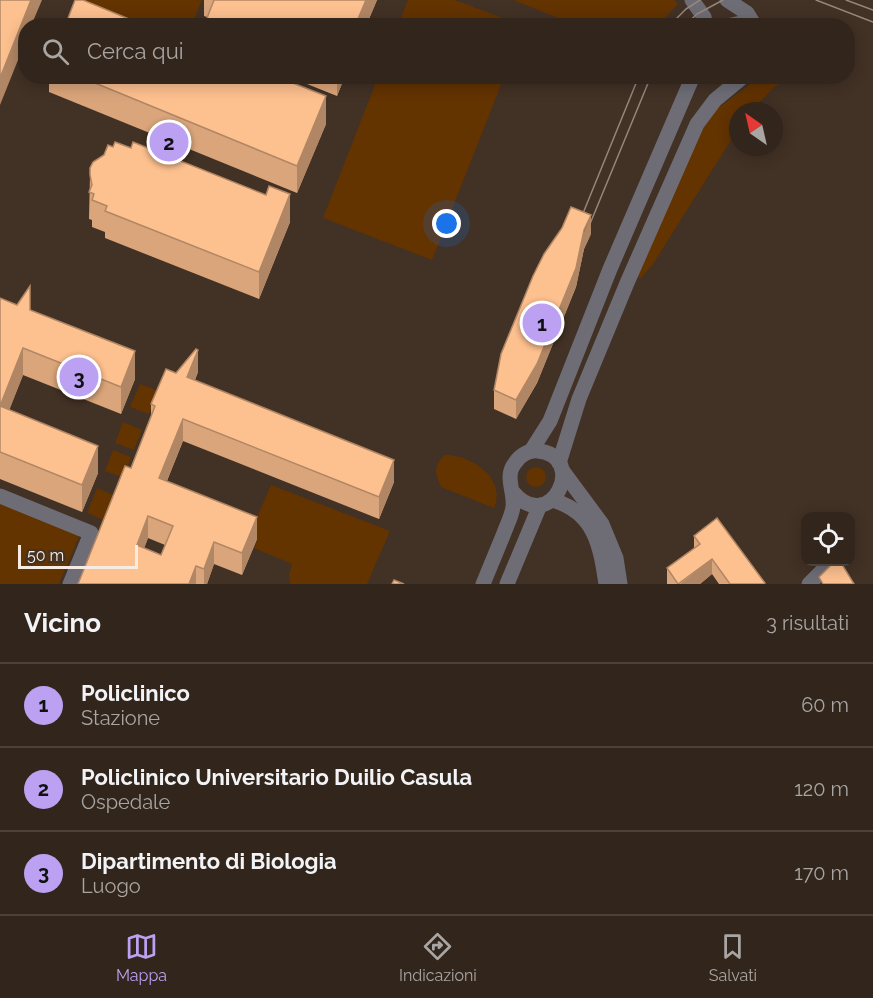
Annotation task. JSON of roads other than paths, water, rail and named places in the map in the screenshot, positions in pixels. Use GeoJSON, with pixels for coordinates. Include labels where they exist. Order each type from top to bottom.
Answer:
{"type":"FeatureCollection","features":[{"type":"Feature","properties":{"kind":"street"},"geometry":{"type":"LineString","coordinates":[[692,0],[704,18]]}},
{"type":"Feature","properties":{"kind":"street"},"geometry":{"type":"LineString","coordinates":[[727,0],[747,13],[750,18]]}},
{"type":"Feature","properties":{"kind":"street"},"geometry":{"type":"LineString","coordinates":[[531,451],[550,421],[610,269],[690,84]]}},
{"type":"Feature","properties":{"kind":"street"},"geometry":{"type":"LineString","coordinates":[[507,584],[546,502],[562,486],[561,466],[579,399],[697,124],[715,100],[734,84]]}},
{"type":"Feature","properties":{"kind":"street"},"geometry":{"type":"LineString","coordinates":[[483,584],[513,509],[513,492],[510,484],[512,466],[524,454],[531,451],[547,453],[561,466],[569,481],[593,510],[606,532],[616,558],[620,584]]}},
{"type":"Feature","properties":{"kind":"street"},"geometry":{"type":"LineString","coordinates":[[513,492],[525,502],[566,504],[590,527],[598,539],[606,584]]}},
{"type":"Feature","properties":{"kind":"street"},"geometry":{"type":"LineString","coordinates":[[0,496],[91,533],[70,584]]}},
{"type":"Feature","properties":{"kind":"street"},"geometry":{"type":"LineString","coordinates":[[809,584],[826,566]]}},
{"type":"Feature","properties":{"kind":"tram line"},"geometry":{"type":"LineString","coordinates":[[677,18],[700,0]]}},
{"type":"Feature","properties":{"kind":"tram line"},"geometry":{"type":"LineString","coordinates":[[693,18],[723,0]]}},
{"type":"Feature","properties":{"kind":"tram line"},"geometry":{"type":"LineString","coordinates":[[816,0],[873,22]]}},
{"type":"Feature","properties":{"kind":"tram line"},"geometry":{"type":"LineString","coordinates":[[846,0],[873,10]]}},
{"type":"Feature","properties":{"kind":"tram line"},"geometry":{"type":"LineString","coordinates":[[577,228],[636,84]]}},
{"type":"Feature","properties":{"kind":"tram line"},"geometry":{"type":"LineString","coordinates":[[585,236],[648,84]]}},
{"type":"Feature","properties":{"kind":"place","name":"Policlinico Universitario Duilio Casula"},"geometry":{"type":"Point","coordinates":[169,142]}},
{"type":"Feature","properties":{"kind":"place","name":"Policlinico"},"geometry":{"type":"Point","coordinates":[542,323]}},
{"type":"Feature","properties":{"kind":"place","name":"Dipartimento di Biologia"},"geometry":{"type":"Point","coordinates":[79,377]}}]}
